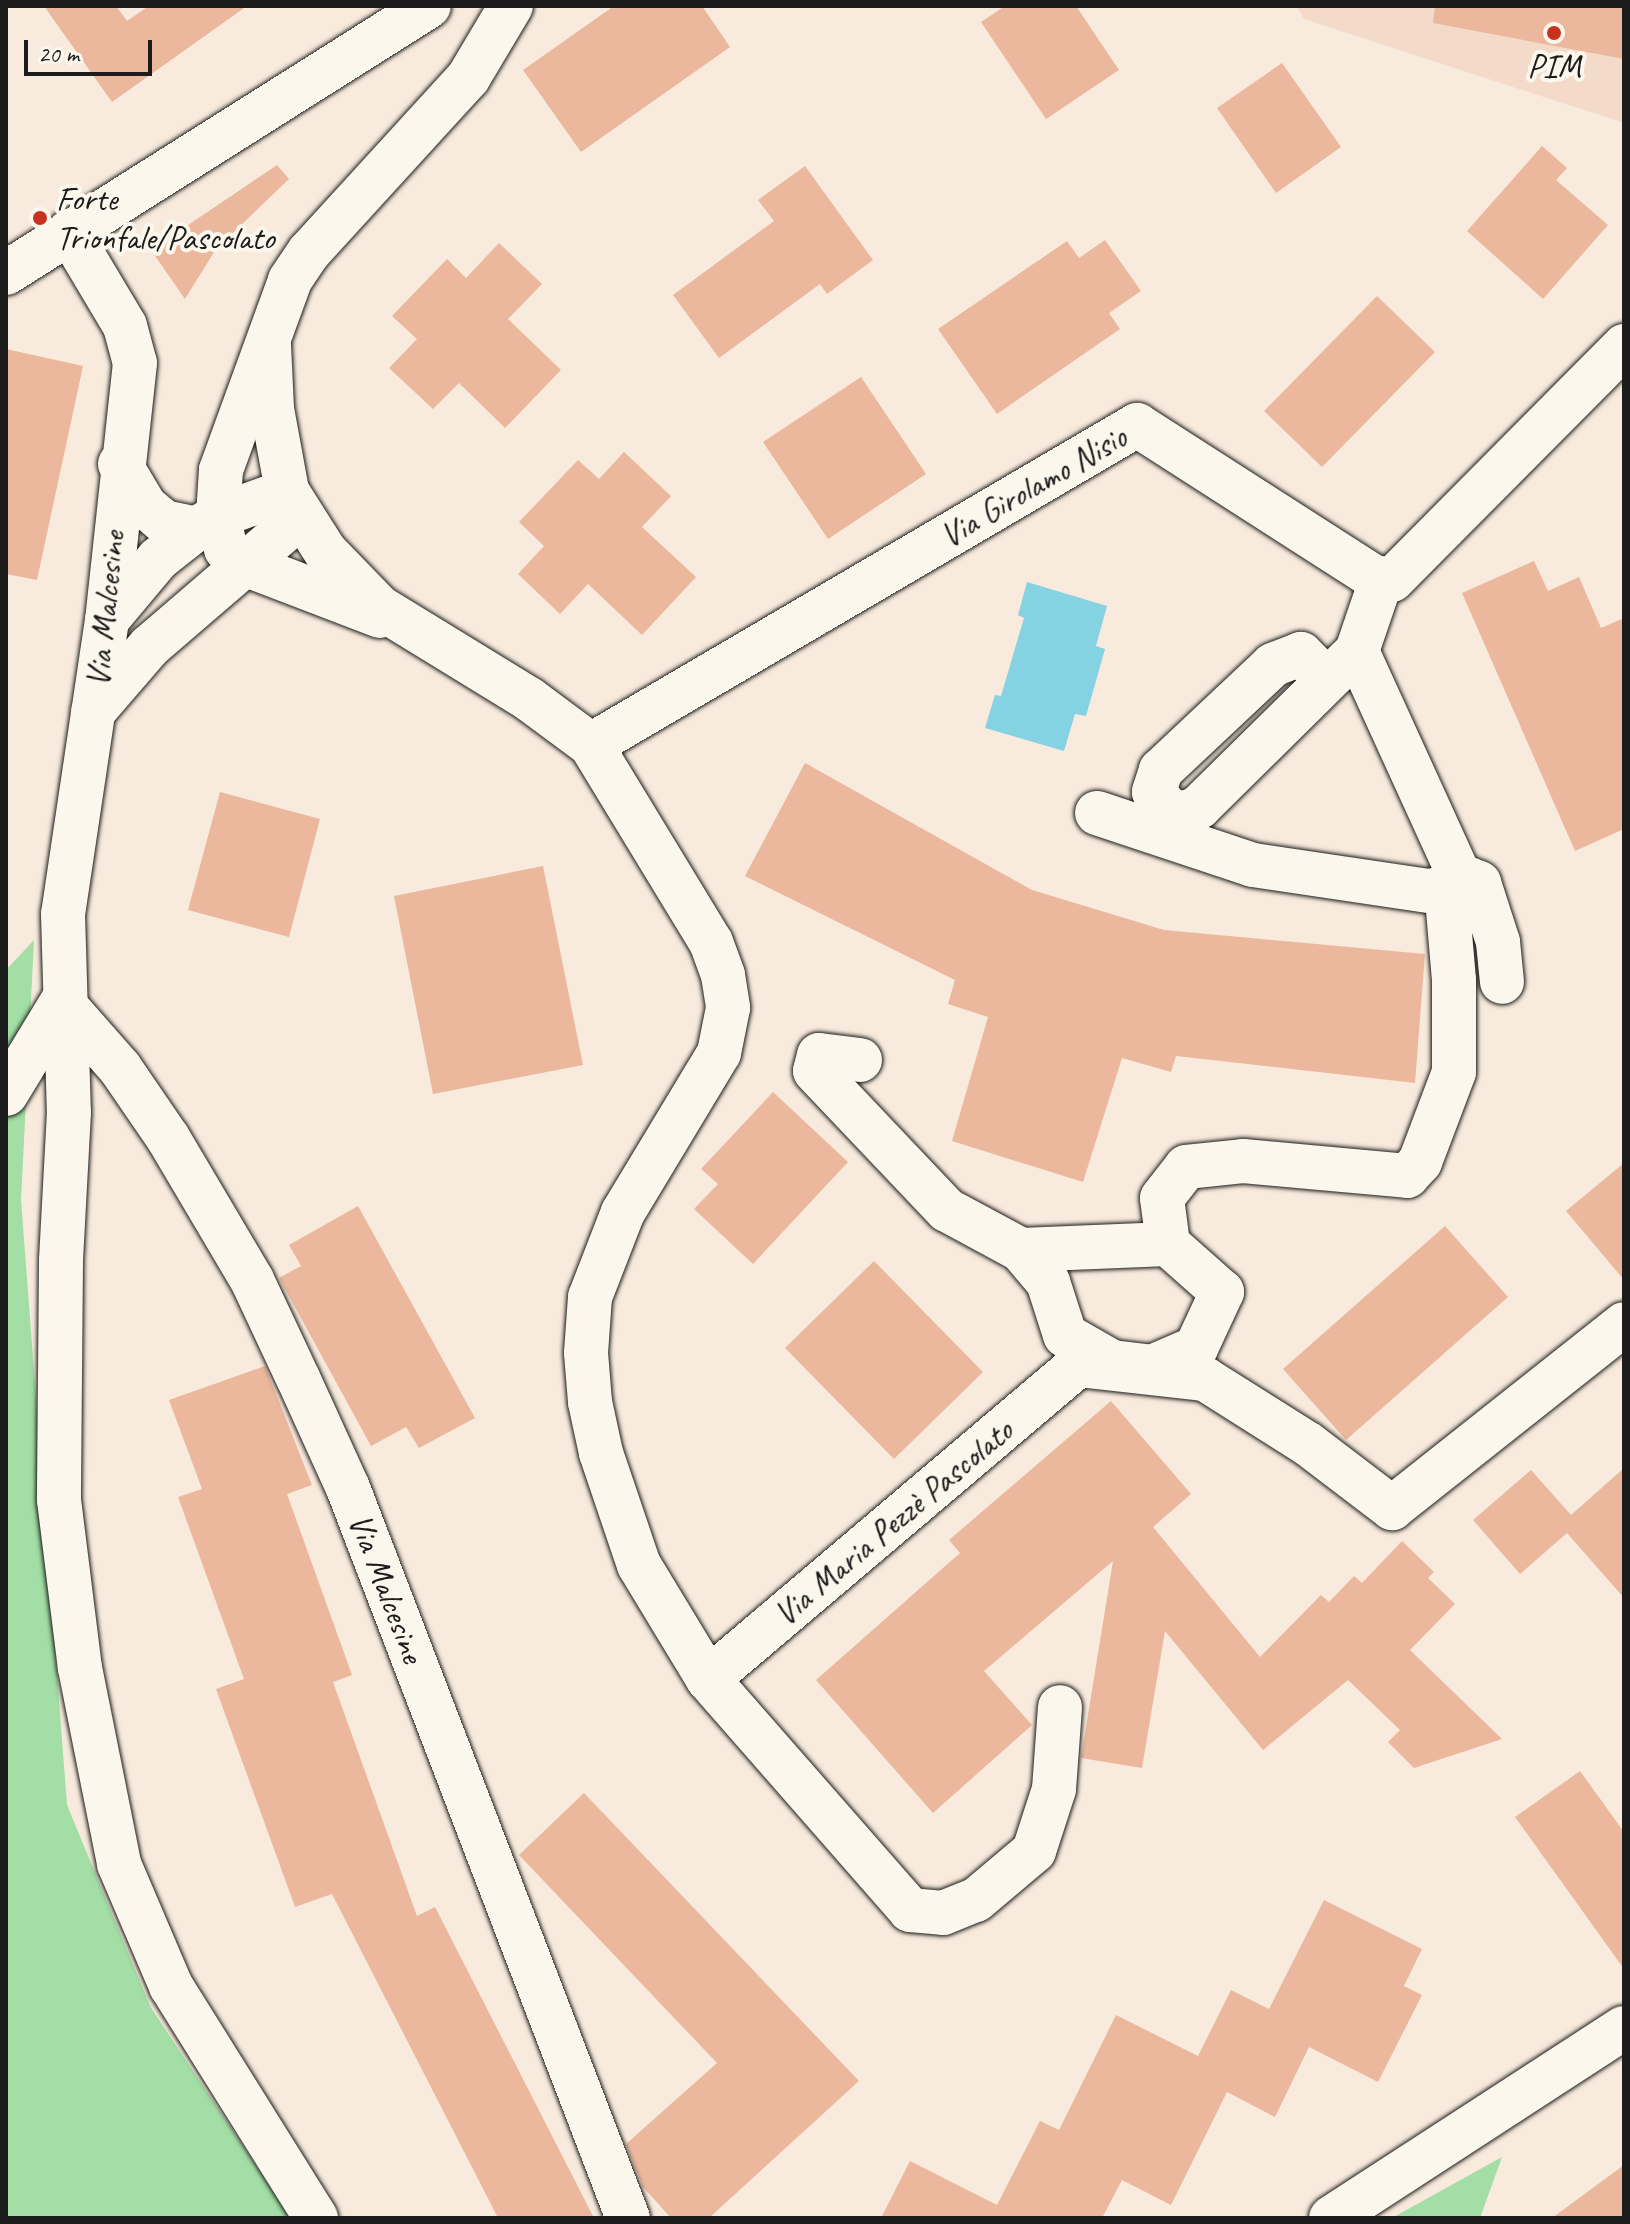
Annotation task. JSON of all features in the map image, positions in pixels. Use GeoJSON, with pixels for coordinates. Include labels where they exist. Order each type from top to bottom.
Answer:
{"type":"FeatureCollection","features":[{"type":"Feature","properties":{"kind":"street"},"geometry":{"type":"LineString","coordinates":[[6,273],[429,6]]}},
{"type":"Feature","properties":{"kind":"street"},"geometry":{"type":"LineString","coordinates":[[107,620],[158,559],[207,523],[231,436],[299,266],[468,78],[511,6]]}},
{"type":"Feature","properties":{"kind":"street","name":"Via Malcesine"},"geometry":{"type":"LineString","coordinates":[[69,232],[125,326],[134,351],[120,464],[107,620],[63,914],[62,1002],[69,1112],[61,1261],[59,1500],[103,1804],[119,1864],[171,1986],[316,2218]]}},
{"type":"Feature","properties":{"kind":"street"},"geometry":{"type":"LineString","coordinates":[[269,345],[272,409],[294,504],[356,587],[410,627],[529,699],[591,745],[711,942],[727,991],[719,1053],[606,1245],[590,1297],[586,1338],[590,1402],[618,1512],[639,1565],[708,1679],[910,1910],[943,1913],[976,1900],[1034,1851],[1054,1789],[1060,1707]]}},
{"type":"Feature","properties":{"kind":"street"},"geometry":{"type":"LineString","coordinates":[[860,1060],[819,1055],[815,1071],[947,1210],[1021,1250],[1048,1282],[1065,1335],[1112,1362],[1152,1367],[1196,1348],[1222,1292],[1168,1244],[1162,1198],[1186,1167],[1243,1161],[1407,1176],[1420,1162],[1454,1072],[1453,881],[1342,666],[1381,581],[1400,575],[1624,346]]}},
{"type":"Feature","properties":{"kind":"street","name":"Via Girolamo Nisio"},"geometry":{"type":"LineString","coordinates":[[591,745],[1137,425],[1381,581]]}},
{"type":"Feature","properties":{"kind":"street"},"geometry":{"type":"LineString","coordinates":[[120,464],[145,506],[164,522],[207,523],[294,504]]}},
{"type":"Feature","properties":{"kind":"street"},"geometry":{"type":"LineString","coordinates":[[93,712],[150,646],[247,565],[294,504]]}},
{"type":"Feature","properties":{"kind":"street"},"geometry":{"type":"LineString","coordinates":[[207,523],[224,547],[247,565],[410,627]]}},
{"type":"Feature","properties":{"kind":"street"},"geometry":{"type":"LineString","coordinates":[[1097,813],[1253,865],[1430,891],[1453,881],[1479,883],[1498,942],[1502,982]]}},
{"type":"Feature","properties":{"kind":"street"},"geometry":{"type":"LineString","coordinates":[[6,1094],[62,1002]]}},
{"type":"Feature","properties":{"kind":"street","name":"Via Malcesine"},"geometry":{"type":"LineString","coordinates":[[62,1002],[143,1101],[266,1308],[348,1488],[628,2218]]}},
{"type":"Feature","properties":{"kind":"street"},"geometry":{"type":"LineString","coordinates":[[1021,1250],[1168,1244]]}},
{"type":"Feature","properties":{"kind":"street","name":"Via Maria Pezzè Pascolato"},"geometry":{"type":"LineString","coordinates":[[708,1679],[1078,1365],[1205,1379],[1308,1444],[1392,1508],[1624,1324]]}},
{"type":"Feature","properties":{"kind":"street"},"geometry":{"type":"LineString","coordinates":[[1331,2218],[1624,2028]]}},
{"type":"Feature","properties":{"kind":"shaded area"},"geometry":{"type":"Polygon","coordinates":[[[1296,6],[1624,6],[1624,123],[1304,19],[1296,6]]]}},
{"type":"Feature","properties":{"kind":"green space"},"geometry":{"type":"Polygon","coordinates":[[[34,940],[21,1200],[67,1805],[151,2008],[291,2218],[6,2218],[6,970],[34,940]]]}},
{"type":"Feature","properties":{"kind":"green space"},"geometry":{"type":"Polygon","coordinates":[[[1502,2157],[1480,2218],[1392,2218],[1502,2157]]]}},
{"type":"Feature","properties":{"kind":"water"},"geometry":{"type":"Polygon","coordinates":[[[1027,582],[1107,606],[1096,646],[1105,649],[1086,716],[1075,714],[1064,751],[985,728],[995,695],[1001,696],[1024,618],[1018,615],[1027,582]]]}},
{"type":"Feature","properties":{"kind":"building"},"geometry":{"type":"Polygon","coordinates":[[[44,6],[116,6],[127,21],[149,6],[247,6],[112,102],[44,6]]]}},
{"type":"Feature","properties":{"kind":"building"},"geometry":{"type":"Polygon","coordinates":[[[614,6],[702,6],[730,47],[581,152],[523,70],[614,6]]]}},
{"type":"Feature","properties":{"kind":"building"},"geometry":{"type":"Polygon","coordinates":[[[1005,6],[1076,6],[1119,70],[1046,119],[981,22],[1005,6]]]}},
{"type":"Feature","properties":{"kind":"building","name":"PIM"},"geometry":{"type":"Polygon","coordinates":[[[1435,6],[1624,6],[1624,59],[1433,23],[1435,6]]]}},
{"type":"Feature","properties":{"kind":"building"},"geometry":{"type":"Polygon","coordinates":[[[1282,63],[1341,147],[1276,193],[1217,108],[1282,63]]]}},
{"type":"Feature","properties":{"kind":"building"},"geometry":{"type":"Polygon","coordinates":[[[1542,146],[1567,168],[1556,180],[1608,225],[1543,299],[1467,231],[1542,146]]]}},
{"type":"Feature","properties":{"kind":"building"},"geometry":{"type":"Polygon","coordinates":[[[277,165],[289,179],[216,249],[185,299],[151,250],[277,165]]]}},
{"type":"Feature","properties":{"kind":"building"},"geometry":{"type":"Polygon","coordinates":[[[805,166],[873,260],[827,294],[820,284],[719,358],[673,295],[774,221],[758,200],[805,166]]]}},
{"type":"Feature","properties":{"kind":"building"},"geometry":{"type":"Polygon","coordinates":[[[1105,240],[1141,291],[1109,313],[1120,329],[997,414],[938,329],[1067,241],[1079,258],[1105,240]]]}},
{"type":"Feature","properties":{"kind":"building"},"geometry":{"type":"Polygon","coordinates":[[[499,243],[542,284],[508,319],[561,370],[505,428],[459,383],[433,409],[389,368],[417,339],[392,316],[447,259],[466,278],[499,243]]]}},
{"type":"Feature","properties":{"kind":"building"},"geometry":{"type":"Polygon","coordinates":[[[1377,296],[1435,352],[1322,467],[1264,411],[1377,296]]]}},
{"type":"Feature","properties":{"kind":"building"},"geometry":{"type":"Polygon","coordinates":[[[6,349],[83,366],[37,580],[6,574],[6,349]]]}},
{"type":"Feature","properties":{"kind":"building"},"geometry":{"type":"Polygon","coordinates":[[[861,377],[926,474],[828,539],[763,442],[861,377]]]}},
{"type":"Feature","properties":{"kind":"building"},"geometry":{"type":"Polygon","coordinates":[[[624,452],[671,496],[642,527],[696,577],[642,635],[588,584],[560,614],[518,574],[544,546],[519,522],[578,460],[599,479],[624,452]]]}},
{"type":"Feature","properties":{"kind":"building"},"geometry":{"type":"Polygon","coordinates":[[[1534,561],[1548,591],[1579,577],[1601,628],[1624,618],[1624,829],[1575,851],[1462,593],[1534,561]]]}},
{"type":"Feature","properties":{"kind":"building"},"geometry":{"type":"Polygon","coordinates":[[[805,763],[1032,890],[1164,930],[1425,954],[1415,1083],[1176,1056],[1171,1072],[1122,1058],[1083,1182],[952,1141],[988,1017],[948,1004],[955,980],[745,876],[805,763]]]}},
{"type":"Feature","properties":{"kind":"building"},"geometry":{"type":"Polygon","coordinates":[[[220,792],[320,819],[289,937],[188,910],[220,792]]]}},
{"type":"Feature","properties":{"kind":"building"},"geometry":{"type":"Polygon","coordinates":[[[543,866],[583,1065],[433,1094],[394,896],[543,866]]]}},
{"type":"Feature","properties":{"kind":"building"},"geometry":{"type":"Polygon","coordinates":[[[773,1092],[848,1162],[753,1264],[694,1209],[718,1184],[701,1169],[773,1092]]]}},
{"type":"Feature","properties":{"kind":"building"},"geometry":{"type":"Polygon","coordinates":[[[1624,1163],[1624,1280],[1566,1211],[1624,1163]]]}},
{"type":"Feature","properties":{"kind":"building"},"geometry":{"type":"Polygon","coordinates":[[[358,1206],[475,1418],[419,1448],[406,1427],[371,1446],[279,1278],[301,1266],[289,1245],[358,1206]]]}},
{"type":"Feature","properties":{"kind":"building"},"geometry":{"type":"Polygon","coordinates":[[[1445,1226],[1508,1297],[1346,1440],[1283,1369],[1445,1226]]]}},
{"type":"Feature","properties":{"kind":"building"},"geometry":{"type":"Polygon","coordinates":[[[874,1261],[983,1372],[894,1459],[785,1348],[874,1261]]]}},
{"type":"Feature","properties":{"kind":"building"},"geometry":{"type":"Polygon","coordinates":[[[265,1366],[312,1485],[287,1494],[352,1675],[333,1682],[417,1916],[435,1907],[594,2218],[498,2218],[332,1894],[295,1907],[216,1689],[244,1679],[178,1497],[202,1489],[169,1400],[265,1366]]]}},
{"type":"Feature","properties":{"kind":"building"},"geometry":{"type":"Polygon","coordinates":[[[1111,1401],[1191,1494],[1153,1527],[1260,1657],[1321,1595],[1329,1602],[1354,1576],[1362,1583],[1402,1541],[1434,1572],[1428,1578],[1455,1604],[1410,1650],[1502,1739],[1414,1768],[1388,1742],[1400,1730],[1348,1680],[1263,1750],[1165,1631],[1142,1768],[1081,1758],[1113,1561],[984,1671],[1032,1725],[933,1813],[816,1680],[960,1553],[949,1540],[1111,1401]]]}},
{"type":"Feature","properties":{"kind":"building"},"geometry":{"type":"Polygon","coordinates":[[[1624,1468],[1624,1598],[1567,1533],[1520,1574],[1473,1520],[1531,1470],[1571,1515],[1624,1468]]]}},
{"type":"Feature","properties":{"kind":"building"},"geometry":{"type":"Polygon","coordinates":[[[1580,1771],[1624,1832],[1624,1969],[1515,1817],[1580,1771]]]}},
{"type":"Feature","properties":{"kind":"building"},"geometry":{"type":"Polygon","coordinates":[[[584,1793],[859,2081],[709,2218],[671,2218],[643,2187],[626,2144],[717,2063],[519,1855],[584,1793]]]}},
{"type":"Feature","properties":{"kind":"building"},"geometry":{"type":"Polygon","coordinates":[[[1324,1900],[1422,1949],[1404,1986],[1422,1995],[1378,2082],[1309,2047],[1275,2117],[1227,2092],[1171,2205],[1122,2180],[1102,2218],[881,2218],[910,2161],[997,2205],[1040,2121],[1059,2130],[1116,2015],[1198,2056],[1231,1990],[1269,2009],[1324,1900]]]}},
{"type":"Feature","properties":{"kind":"building"},"geometry":{"type":"Polygon","coordinates":[[[1624,2165],[1624,2218],[1552,2218],[1624,2165]]]}},
{"type":"Feature","properties":{"kind":"place","name":"PIM"},"geometry":{"type":"Point","coordinates":[1554,33]}},
{"type":"Feature","properties":{"kind":"place","name":"Forte Trionfale/Pascolato"},"geometry":{"type":"Point","coordinates":[40,218]}}]}
